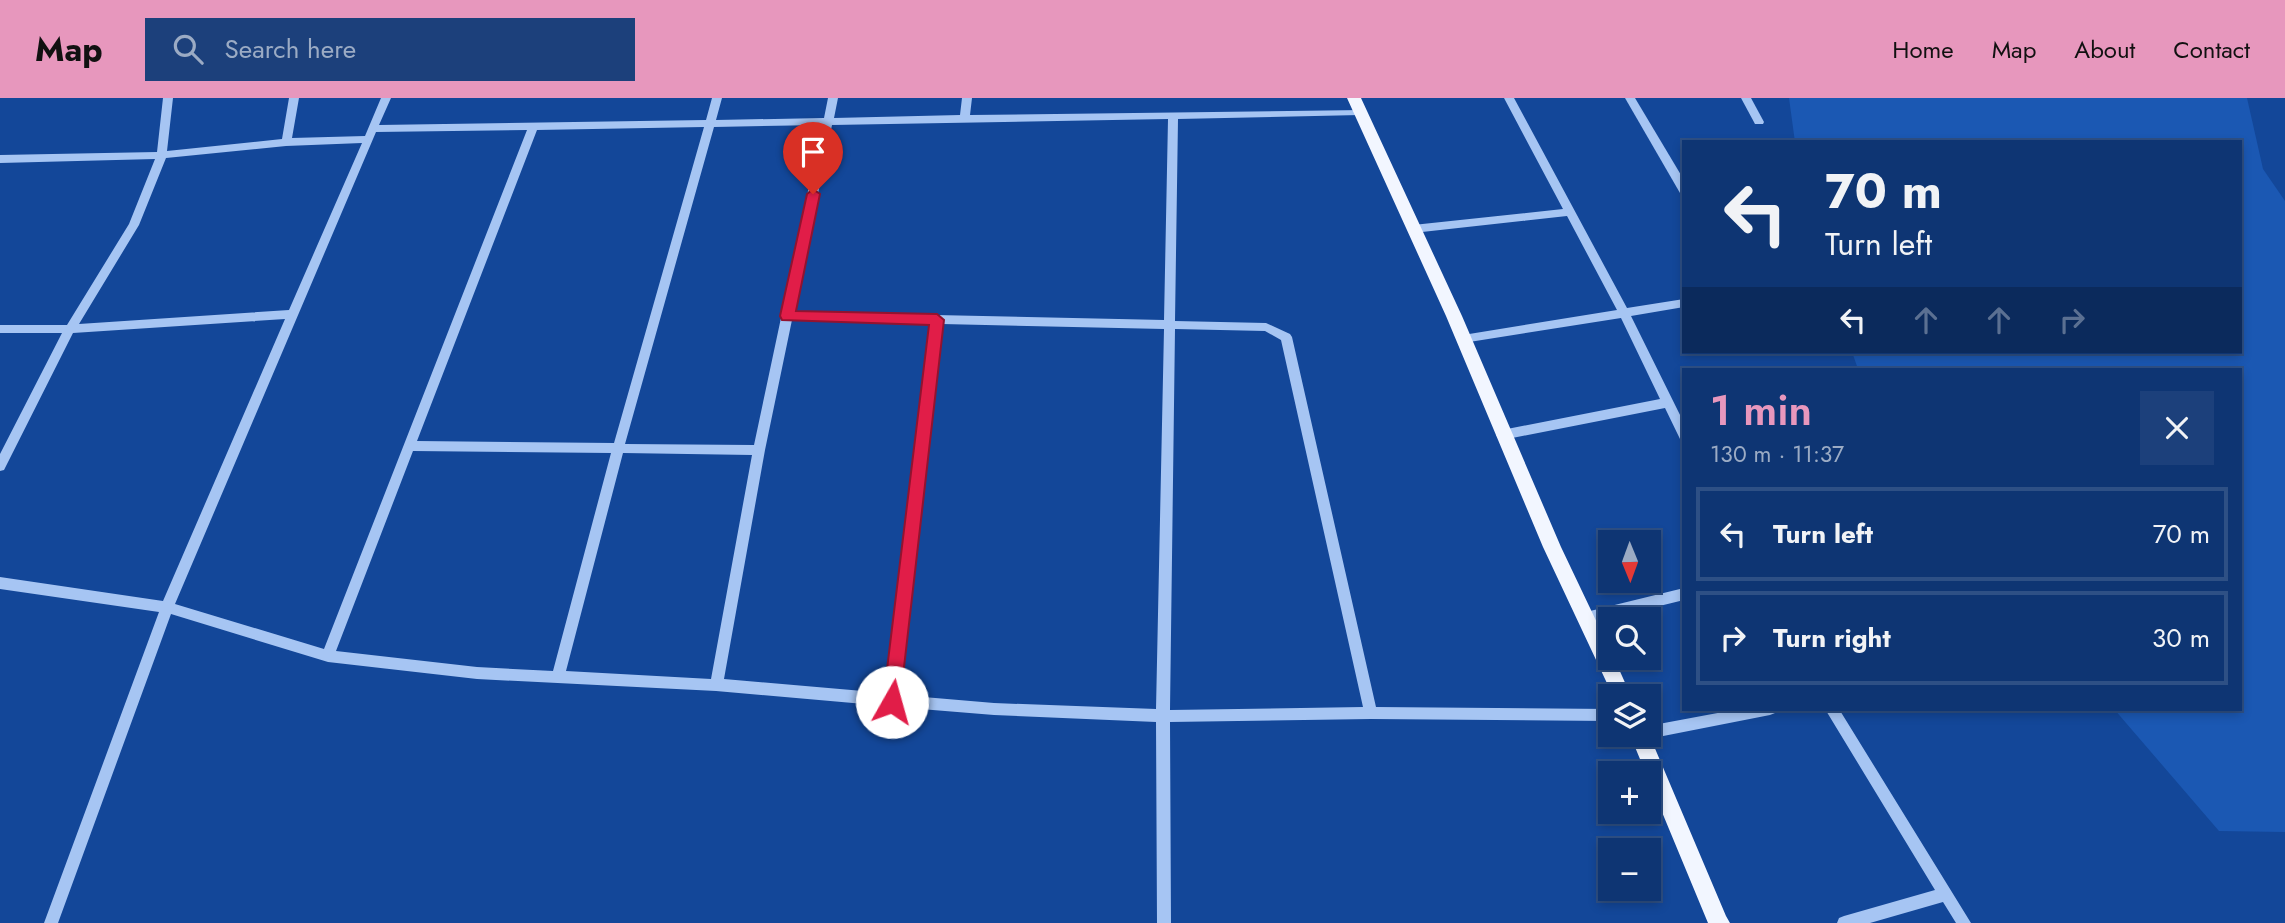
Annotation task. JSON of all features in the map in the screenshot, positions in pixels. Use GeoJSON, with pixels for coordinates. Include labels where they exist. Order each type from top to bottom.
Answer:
{"type":"FeatureCollection","features":[{"type":"Feature","properties":{"kind":"main road"},"geometry":{"type":"LineString","coordinates":[[1357,105],[1464,339],[1502,435],[1616,684]]}},
{"type":"Feature","properties":{"kind":"main road"},"geometry":{"type":"LineString","coordinates":[[1645,747],[1719,923]]}},
{"type":"Feature","properties":{"kind":"street"},"geometry":{"type":"LineString","coordinates":[[0,466],[71,330],[134,225],[162,155],[168,98]]}},
{"type":"Feature","properties":{"kind":"street"},"geometry":{"type":"LineString","coordinates":[[286,142],[295,98]]}},
{"type":"Feature","properties":{"kind":"street"},"geometry":{"type":"LineString","coordinates":[[51,923],[167,607],[368,134],[386,98]]}},
{"type":"Feature","properties":{"kind":"street"},"geometry":{"type":"LineString","coordinates":[[558,676],[717,98]]}},
{"type":"Feature","properties":{"kind":"street"},"geometry":{"type":"LineString","coordinates":[[716,685],[759,450],[832,98]]}},
{"type":"Feature","properties":{"kind":"street"},"geometry":{"type":"LineString","coordinates":[[965,119],[967,98]]}},
{"type":"Feature","properties":{"kind":"street"},"geometry":{"type":"LineString","coordinates":[[1509,98],[1623,312],[1682,432]]}},
{"type":"Feature","properties":{"kind":"street"},"geometry":{"type":"LineString","coordinates":[[1630,98],[1682,187]]}},
{"type":"Feature","properties":{"kind":"street"},"geometry":{"type":"LineString","coordinates":[[1746,98],[1759,122]]}},
{"type":"Feature","properties":{"kind":"street"},"geometry":{"type":"LineString","coordinates":[[0,159],[162,155],[368,134],[533,126],[1173,115],[1357,105]]}},
{"type":"Feature","properties":{"kind":"street"},"geometry":{"type":"LineString","coordinates":[[1164,923],[1163,716],[1172,324],[1173,115]]}},
{"type":"Feature","properties":{"kind":"street"},"geometry":{"type":"LineString","coordinates":[[328,656],[533,126]]}},
{"type":"Feature","properties":{"kind":"street"},"geometry":{"type":"LineString","coordinates":[[1413,229],[1570,212]]}},
{"type":"Feature","properties":{"kind":"street"},"geometry":{"type":"LineString","coordinates":[[1464,339],[1682,303]]}},
{"type":"Feature","properties":{"kind":"street"},"geometry":{"type":"LineString","coordinates":[[0,330],[71,330],[292,314]]}},
{"type":"Feature","properties":{"kind":"street"},"geometry":{"type":"LineString","coordinates":[[788,316],[1266,327],[1286,337],[1371,713]]}},
{"type":"Feature","properties":{"kind":"street"},"geometry":{"type":"LineString","coordinates":[[892,702],[937,320]]}},
{"type":"Feature","properties":{"kind":"street"},"geometry":{"type":"LineString","coordinates":[[1502,435],[1666,403]]}},
{"type":"Feature","properties":{"kind":"street"},"geometry":{"type":"LineString","coordinates":[[410,446],[759,450]]}},
{"type":"Feature","properties":{"kind":"street"},"geometry":{"type":"LineString","coordinates":[[0,583],[167,607],[328,656],[477,673],[716,685],[892,702],[1163,716],[1371,713],[1598,715]]}},
{"type":"Feature","properties":{"kind":"street"},"geometry":{"type":"LineString","coordinates":[[1586,618],[1682,594]]}},
{"type":"Feature","properties":{"kind":"street"},"geometry":{"type":"LineString","coordinates":[[1661,730],[1760,711]]}},
{"type":"Feature","properties":{"kind":"street"},"geometry":{"type":"LineString","coordinates":[[1833,711],[1964,923]]}},
{"type":"Feature","properties":{"kind":"street"},"geometry":{"type":"LineString","coordinates":[[1844,923],[1945,894]]}},
{"type":"Feature","properties":{"kind":"shaded area"},"geometry":{"type":"Polygon","coordinates":[[[1789,98],[2247,98],[2263,169],[2285,201],[2285,832],[2219,831],[2116,711],[2242,711],[2242,368],[1858,368],[1853,354],[2242,354],[2242,140],[1795,140],[1789,98]]]}},
{"type":"Feature","properties":{"kind":"route"},"geometry":{"type":"LineString","coordinates":[[813,194],[788,316],[937,320],[892,702]]}}]}
